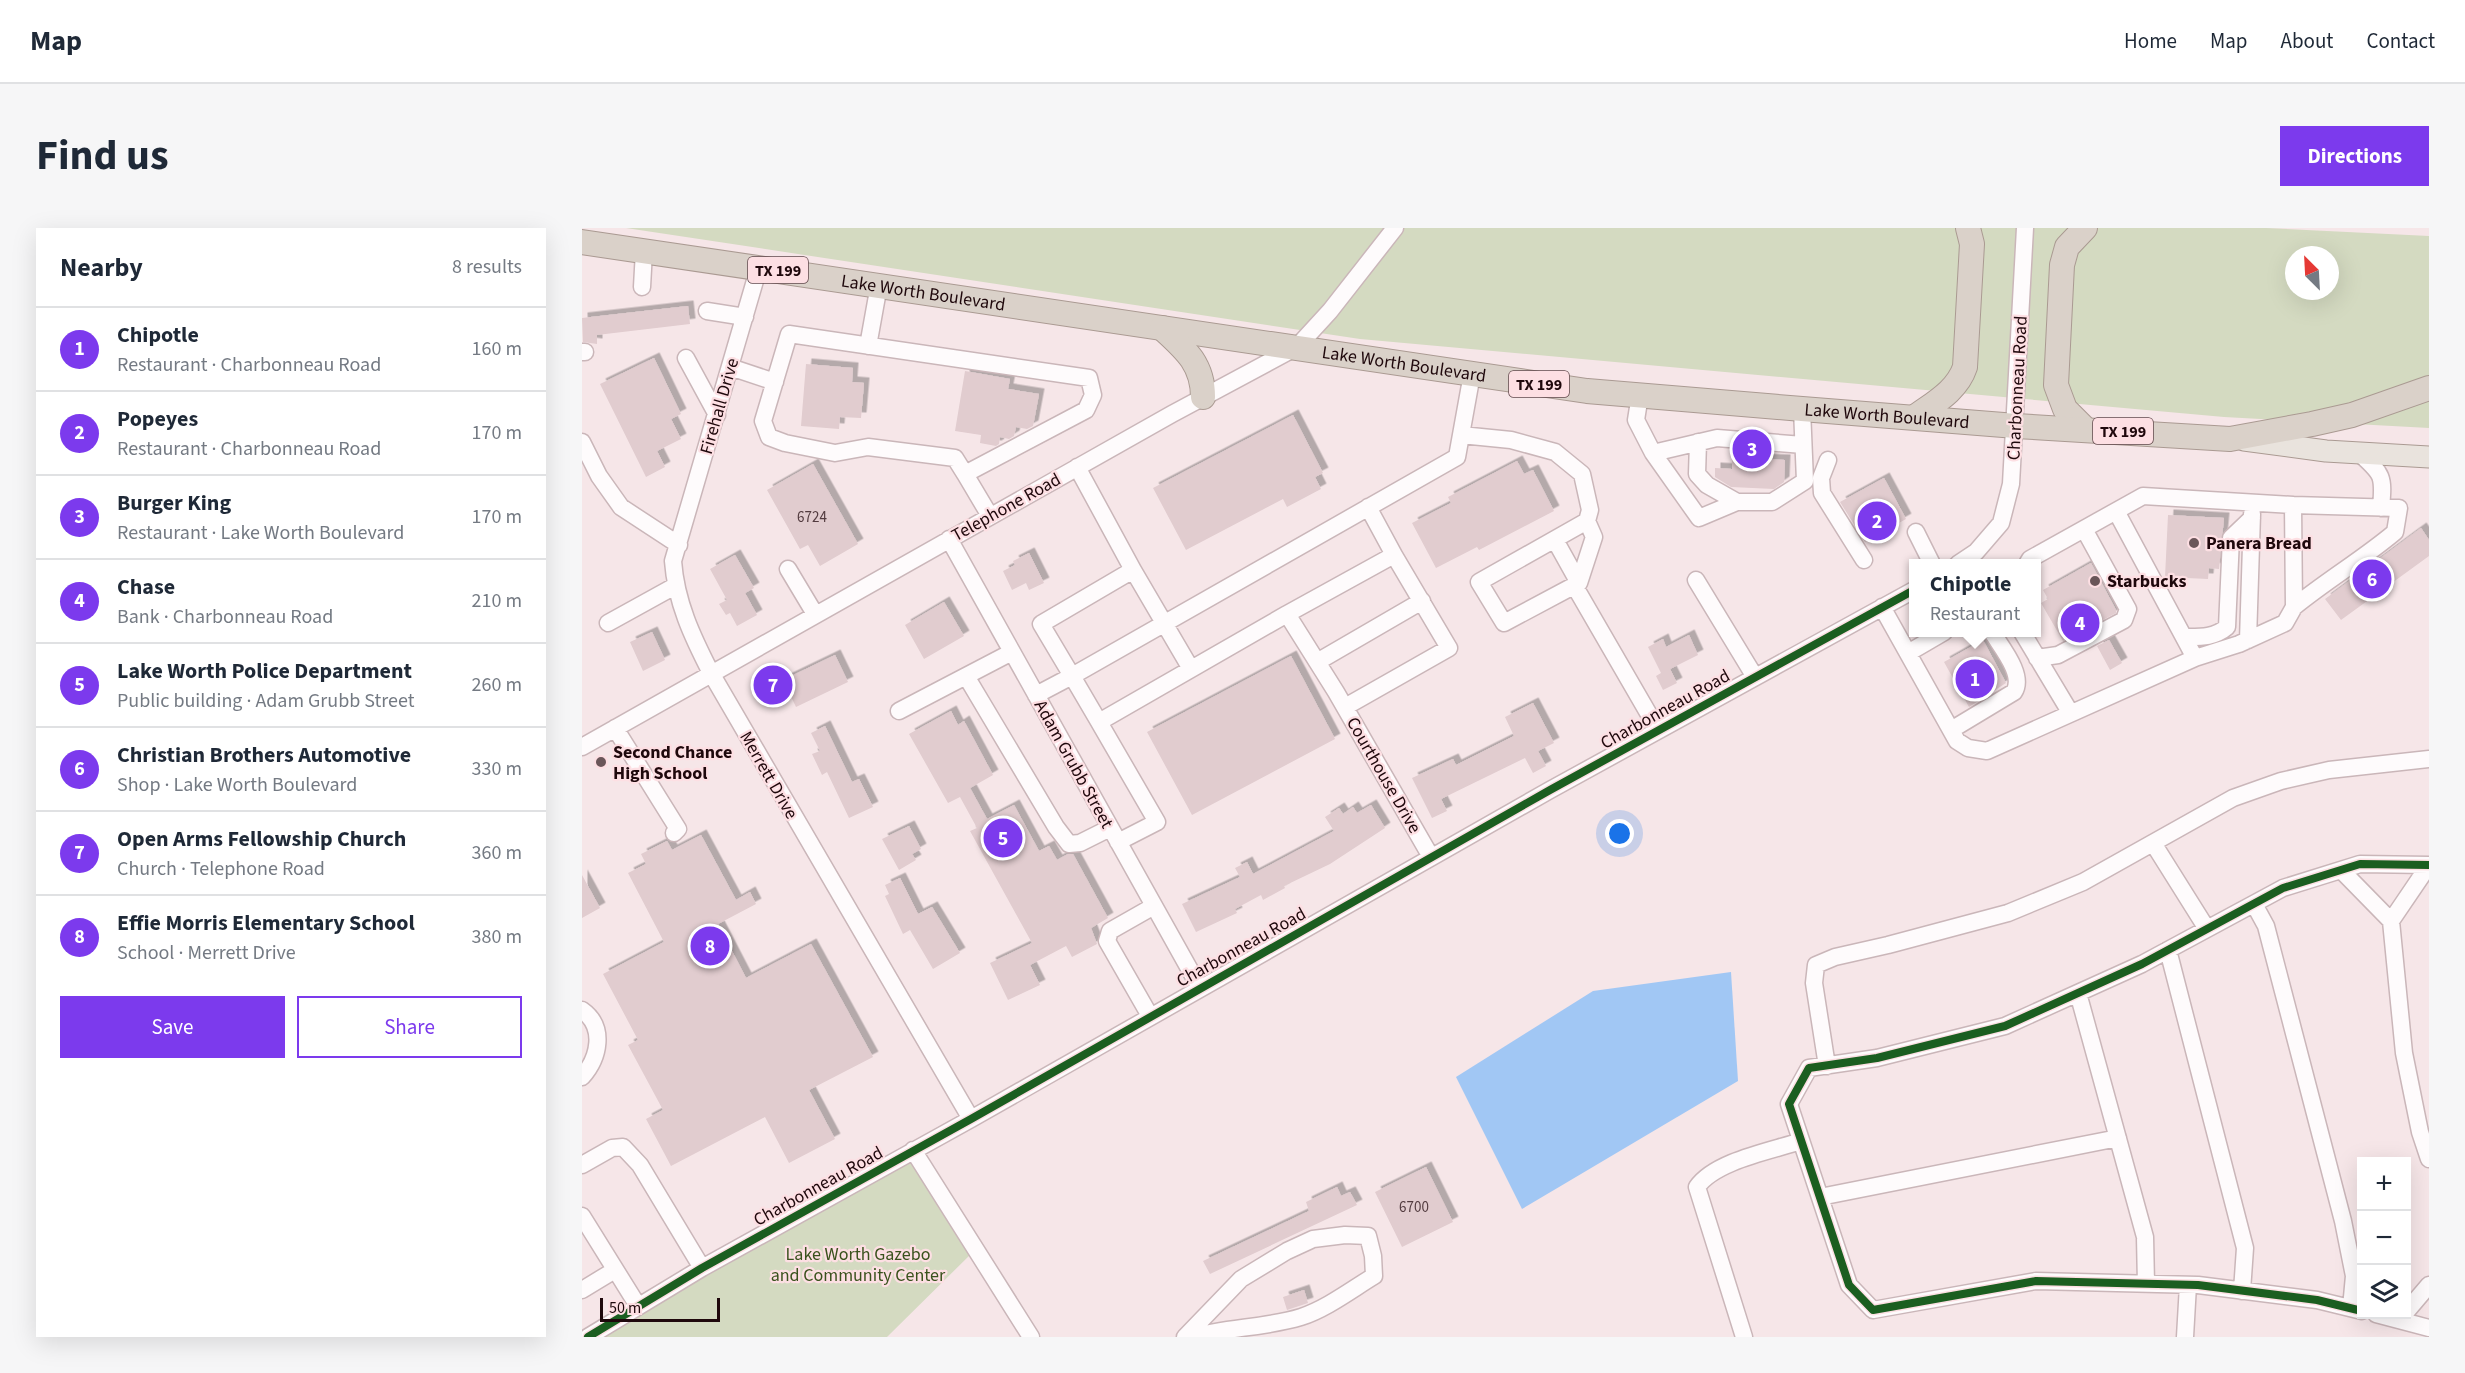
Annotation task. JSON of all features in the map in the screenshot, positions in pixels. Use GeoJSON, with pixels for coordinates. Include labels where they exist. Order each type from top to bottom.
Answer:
{"type":"FeatureCollection","features":[{"type":"Feature","properties":{"kind":"highway"},"geometry":{"type":"LineString","coordinates":[[1915,417],[1952,389],[1959,381],[1965,367],[1972,244],[1968,228]]}},
{"type":"Feature","properties":{"kind":"highway"},"geometry":{"type":"LineString","coordinates":[[2085,228],[2067,247],[2062,265],[2056,385],[2065,409],[2085,429]]}},
{"type":"Feature","properties":{"kind":"highway","name":"Lake Worth Boulevard"},"geometry":{"type":"LineString","coordinates":[[585,245],[759,267],[1587,391],[2016,426],[2230,439],[2352,415],[2429,388]]}},
{"type":"Feature","properties":{"kind":"highway"},"geometry":{"type":"LineString","coordinates":[[1162,328],[1195,363],[1203,379],[1203,397]]}},
{"type":"Feature","properties":{"kind":"main road","name":"Lake Worth Boulevard"},"geometry":{"type":"LineString","coordinates":[[2230,439],[2359,453],[2419,456]]}},
{"type":"Feature","properties":{"kind":"street","name":"Telephone Road"},"geometry":{"type":"LineString","coordinates":[[582,747],[1077,467],[1297,347],[1356,279],[1395,228]]}},
{"type":"Feature","properties":{"kind":"street","name":"Charbonneau Road"},"geometry":{"type":"LineString","coordinates":[[1966,559],[1976,552],[2001,523],[2011,484],[2016,426],[2025,228]]}},
{"type":"Feature","properties":{"kind":"street"},"geometry":{"type":"LineString","coordinates":[[642,288],[644,251]]}},
{"type":"Feature","properties":{"kind":"street","name":"Firehall Drive"},"geometry":{"type":"LineString","coordinates":[[679,545],[759,267]]}},
{"type":"Feature","properties":{"kind":"street"},"geometry":{"type":"LineString","coordinates":[[868,346],[879,285]]}},
{"type":"Feature","properties":{"kind":"street"},"geometry":{"type":"LineString","coordinates":[[707,311],[745,317]]}},
{"type":"Feature","properties":{"kind":"street"},"geometry":{"type":"LineString","coordinates":[[965,474],[1086,410],[1094,395],[1089,378],[789,334],[763,421],[769,437],[785,443],[834,453],[868,447],[955,458],[990,516]]}},
{"type":"Feature","properties":{"kind":"street"},"geometry":{"type":"LineString","coordinates":[[686,358],[717,415]]}},
{"type":"Feature","properties":{"kind":"street"},"geometry":{"type":"LineString","coordinates":[[730,367],[775,382]]}},
{"type":"Feature","properties":{"kind":"street"},"geometry":{"type":"LineString","coordinates":[[1036,695],[1457,457],[1472,374]]}},
{"type":"Feature","properties":{"kind":"street"},"geometry":{"type":"LineString","coordinates":[[1640,395],[1636,420],[1653,453],[1699,518],[1737,502],[1772,501],[1805,481],[1802,409]]}},
{"type":"Feature","properties":{"kind":"street"},"geometry":{"type":"LineString","coordinates":[[1461,435],[1511,440],[1555,452],[1582,474],[1590,510],[1587,521],[1594,537],[1576,584],[1504,623],[1479,582],[1587,521]]}},
{"type":"Feature","properties":{"kind":"street"},"geometry":{"type":"LineString","coordinates":[[1653,453],[1717,438],[1803,445]]}},
{"type":"Feature","properties":{"kind":"street"},"geometry":{"type":"LineString","coordinates":[[582,442],[599,476],[621,507],[679,545]]}},
{"type":"Feature","properties":{"kind":"street"},"geometry":{"type":"LineString","coordinates":[[1698,442],[1697,474],[1707,485],[1737,502]]}},
{"type":"Feature","properties":{"kind":"street"},"geometry":{"type":"LineString","coordinates":[[2359,453],[2376,468],[2383,481],[2381,508]]}},
{"type":"Feature","properties":{"kind":"street"},"geometry":{"type":"LineString","coordinates":[[2383,481],[2395,466],[2419,456]]}},
{"type":"Feature","properties":{"kind":"street"},"geometry":{"type":"LineString","coordinates":[[1828,460],[1821,478],[1822,494],[1864,560]]}},
{"type":"Feature","properties":{"kind":"street"},"geometry":{"type":"LineString","coordinates":[[1077,467],[1133,570],[1191,669]]}},
{"type":"Feature","properties":{"kind":"street"},"geometry":{"type":"LineString","coordinates":[[1882,607],[1957,741],[1968,748],[1987,751],[2195,658],[2248,640],[2285,623],[2294,607],[2395,532],[2399,508],[2293,505],[2252,511],[2142,496],[2030,559]]}},
{"type":"Feature","properties":{"kind":"street"},"geometry":{"type":"LineString","coordinates":[[2293,505],[2294,607]]}},
{"type":"Feature","properties":{"kind":"street"},"geometry":{"type":"LineString","coordinates":[[1345,707],[1449,648],[1368,507]]}},
{"type":"Feature","properties":{"kind":"street"},"geometry":{"type":"LineString","coordinates":[[2116,511],[2195,658]]}},
{"type":"Feature","properties":{"kind":"street"},"geometry":{"type":"LineString","coordinates":[[2184,637],[2219,634],[2227,627],[2231,538],[2252,511]]}},
{"type":"Feature","properties":{"kind":"street"},"geometry":{"type":"LineString","coordinates":[[2248,640],[2252,511]]}},
{"type":"Feature","properties":{"kind":"street"},"geometry":{"type":"LineString","coordinates":[[2037,658],[2058,655],[2124,620],[2128,609],[2084,529]]}},
{"type":"Feature","properties":{"kind":"street"},"geometry":{"type":"LineString","coordinates":[[1916,532],[1930,559]]}},
{"type":"Feature","properties":{"kind":"street","name":"Adam Grubb Street"},"geometry":{"type":"LineString","coordinates":[[949,539],[1200,988]]}},
{"type":"Feature","properties":{"kind":"street"},"geometry":{"type":"LineString","coordinates":[[1555,540],[1576,584],[1658,730]]}},
{"type":"Feature","properties":{"kind":"street","name":"Merrett Drive"},"geometry":{"type":"LineString","coordinates":[[679,545],[673,561],[675,586],[690,633],[970,1119]]}},
{"type":"Feature","properties":{"kind":"street"},"geometry":{"type":"LineString","coordinates":[[1099,722],[1394,555]]}},
{"type":"Feature","properties":{"kind":"street"},"geometry":{"type":"LineString","coordinates":[[788,569],[815,614]]}},
{"type":"Feature","properties":{"kind":"street"},"geometry":{"type":"LineString","coordinates":[[966,675],[1056,827],[1069,844],[1114,835],[1157,822],[1041,624],[1133,570]]}},
{"type":"Feature","properties":{"kind":"street"},"geometry":{"type":"LineString","coordinates":[[1696,580],[1755,677]]}},
{"type":"Feature","properties":{"kind":"street"},"geometry":{"type":"LineString","coordinates":[[608,623],[675,586]]}},
{"type":"Feature","properties":{"kind":"street","name":"Charbonneau Road"},"geometry":{"type":"LineString","coordinates":[[588,1337],[702,1268],[970,1119],[1431,857],[1909,593]]}},
{"type":"Feature","properties":{"kind":"street"},"geometry":{"type":"LineString","coordinates":[[1317,662],[1422,601]]}},
{"type":"Feature","properties":{"kind":"street","name":"Courthouse Drive"},"geometry":{"type":"LineString","coordinates":[[1287,614],[1345,707],[1431,857]]}},
{"type":"Feature","properties":{"kind":"street"},"geometry":{"type":"LineString","coordinates":[[1908,653],[1937,637]]}},
{"type":"Feature","properties":{"kind":"street"},"geometry":{"type":"LineString","coordinates":[[1951,730],[2014,692],[2017,687],[2018,681],[2013,668],[1994,637]]}},
{"type":"Feature","properties":{"kind":"street"},"geometry":{"type":"LineString","coordinates":[[2024,637],[2070,712]]}},
{"type":"Feature","properties":{"kind":"street"},"geometry":{"type":"LineString","coordinates":[[899,711],[1012,652]]}},
{"type":"Feature","properties":{"kind":"street"},"geometry":{"type":"LineString","coordinates":[[615,728],[678,829],[674,832]]}},
{"type":"Feature","properties":{"kind":"street"},"geometry":{"type":"LineString","coordinates":[[1827,1066],[1814,983],[1816,965],[1835,957],[2008,913],[2083,882],[2233,798],[2281,781],[2329,770],[2429,759]]}},
{"type":"Feature","properties":{"kind":"street"},"geometry":{"type":"LineString","coordinates":[[2153,843],[2207,929]]}},
{"type":"Feature","properties":{"kind":"street"},"geometry":{"type":"LineString","coordinates":[[2254,904],[2266,926],[2343,1221],[2354,1276],[2356,1310],[2318,1300],[2188,1285],[2036,1281],[1873,1310],[1849,1285],[1789,1104],[1809,1068],[1877,1058],[2005,1026],[2168,950],[2283,888],[2360,864],[2429,865]]}},
{"type":"Feature","properties":{"kind":"street"},"geometry":{"type":"LineString","coordinates":[[2391,921],[2429,865]]}},
{"type":"Feature","properties":{"kind":"street"},"geometry":{"type":"LineString","coordinates":[[2341,870],[2391,921],[2404,1053],[2420,1132],[2429,1159]]}},
{"type":"Feature","properties":{"kind":"street"},"geometry":{"type":"LineString","coordinates":[[1150,1017],[1107,941],[1110,931],[1154,906]]}},
{"type":"Feature","properties":{"kind":"street"},"geometry":{"type":"LineString","coordinates":[[2168,950],[2245,1248],[2242,1291]]}},
{"type":"Feature","properties":{"kind":"street"},"geometry":{"type":"LineString","coordinates":[[2078,993],[2145,1237],[2146,1284]]}},
{"type":"Feature","properties":{"kind":"street"},"geometry":{"type":"LineString","coordinates":[[582,1010],[589,1015],[598,1035],[596,1057],[582,1077]]}},
{"type":"Feature","properties":{"kind":"street"},"geometry":{"type":"LineString","coordinates":[[1820,1197],[2118,1138]]}},
{"type":"Feature","properties":{"kind":"street"},"geometry":{"type":"LineString","coordinates":[[1744,1337],[1696,1187],[1703,1179],[1720,1168],[1802,1141]]}},
{"type":"Feature","properties":{"kind":"street"},"geometry":{"type":"LineString","coordinates":[[582,1165],[612,1148],[623,1147],[640,1165],[702,1268]]}},
{"type":"Feature","properties":{"kind":"street"},"geometry":{"type":"LineString","coordinates":[[913,1150],[1031,1337]]}},
{"type":"Feature","properties":{"kind":"street"},"geometry":{"type":"LineString","coordinates":[[582,1216],[639,1306]]}},
{"type":"Feature","properties":{"kind":"street"},"geometry":{"type":"LineString","coordinates":[[1185,1337],[1241,1279],[1287,1251],[1313,1239],[1345,1235],[1368,1236],[1373,1256],[1374,1276],[1333,1300],[1294,1319],[1266,1326],[1208,1332],[1192,1337]]}},
{"type":"Feature","properties":{"kind":"street"},"geometry":{"type":"LineString","coordinates":[[582,1290],[615,1270]]}},
{"type":"Feature","properties":{"kind":"street"},"geometry":{"type":"LineString","coordinates":[[2185,1337],[2188,1285]]}},
{"type":"Feature","properties":{"kind":"street"},"geometry":{"type":"LineString","coordinates":[[2411,1307],[2429,1285]]}},
{"type":"Feature","properties":{"kind":"street"},"geometry":{"type":"LineString","coordinates":[[2410,1319],[2429,1328]]}},
{"type":"Feature","properties":{"kind":"green space"},"geometry":{"type":"Polygon","coordinates":[[[626,228],[2266,228],[2429,236],[2429,428],[2224,417],[1360,339],[626,228]]]}},
{"type":"Feature","properties":{"kind":"green space","name":"Lake Worth Gazebo and Community Center"},"geometry":{"type":"Polygon","coordinates":[[[913,1150],[974,1251],[887,1337],[585,1337],[913,1150]]]}},
{"type":"Feature","properties":{"kind":"water"},"geometry":{"type":"Polygon","coordinates":[[[1731,972],[1738,1081],[1522,1209],[1456,1077],[1593,991],[1731,972]]]}},
{"type":"Feature","properties":{"kind":"building"},"geometry":{"type":"Polygon","coordinates":[[[688,306],[690,324],[597,335],[597,344],[583,342],[582,318],[688,306]]]}},
{"type":"Feature","properties":{"kind":"building"},"geometry":{"type":"Polygon","coordinates":[[[654,358],[681,414],[671,419],[681,439],[657,451],[665,467],[646,477],[600,384],[654,358]]]}},
{"type":"Feature","properties":{"kind":"building"},"geometry":{"type":"Polygon","coordinates":[[[806,364],[853,368],[852,382],[864,383],[861,418],[840,417],[839,429],[801,426],[806,364]]]}},
{"type":"Feature","properties":{"kind":"building"},"geometry":{"type":"Polygon","coordinates":[[[965,371],[1010,379],[1008,389],[1039,394],[1033,426],[1027,429],[1016,427],[1014,436],[1009,439],[1000,437],[999,444],[996,446],[980,443],[981,435],[955,431],[965,371]]]}},
{"type":"Feature","properties":{"kind":"building"},"geometry":{"type":"Polygon","coordinates":[[[1293,415],[1323,473],[1315,477],[1321,489],[1287,507],[1283,499],[1186,550],[1153,488],[1293,415]]]}},
{"type":"Feature","properties":{"kind":"building"},"geometry":{"type":"Polygon","coordinates":[[[1732,458],[1785,460],[1784,482],[1774,489],[1731,487],[1715,477],[1715,468],[1732,469],[1732,458]]]}},
{"type":"Feature","properties":{"kind":"building"},"geometry":{"type":"Polygon","coordinates":[[[1517,461],[1524,474],[1533,470],[1554,511],[1479,550],[1477,547],[1436,568],[1412,523],[1451,503],[1448,497],[1517,461]]]}},
{"type":"Feature","properties":{"kind":"building"},"geometry":{"type":"Polygon","coordinates":[[[813,464],[858,544],[820,566],[808,545],[800,549],[767,490],[813,464]]]}},
{"type":"Feature","properties":{"kind":"building"},"geometry":{"type":"Polygon","coordinates":[[[1884,478],[1906,519],[1865,542],[1840,502],[1884,478]]]}},
{"type":"Feature","properties":{"kind":"building","name":"Panera Bread"},"geometry":{"type":"Polygon","coordinates":[[[2168,515],[2224,518],[2219,569],[2209,568],[2208,579],[2165,577],[2168,515]]]}},
{"type":"Feature","properties":{"kind":"building"},"geometry":{"type":"Polygon","coordinates":[[[2421,528],[2429,540],[2429,556],[2341,620],[2325,599],[2421,528]]]}},
{"type":"Feature","properties":{"kind":"building"},"geometry":{"type":"Polygon","coordinates":[[[1029,553],[1044,583],[1029,590],[1026,583],[1012,590],[1003,571],[1015,565],[1013,561],[1029,553]]]}},
{"type":"Feature","properties":{"kind":"building"},"geometry":{"type":"Polygon","coordinates":[[[735,555],[754,588],[745,593],[757,615],[737,626],[730,613],[726,615],[719,604],[727,600],[710,569],[735,555]]]}},
{"type":"Feature","properties":{"kind":"building"},"geometry":{"type":"Polygon","coordinates":[[[2091,563],[2116,613],[2063,641],[2041,603],[2048,599],[2043,590],[2091,563]]]}},
{"type":"Feature","properties":{"kind":"building"},"geometry":{"type":"Polygon","coordinates":[[[944,602],[964,636],[924,659],[905,625],[944,602]]]}},
{"type":"Feature","properties":{"kind":"building"},"geometry":{"type":"Polygon","coordinates":[[[652,632],[665,660],[643,671],[630,642],[652,632]]]}},
{"type":"Feature","properties":{"kind":"building"},"geometry":{"type":"Polygon","coordinates":[[[1689,635],[1698,655],[1670,669],[1677,683],[1663,690],[1656,676],[1661,673],[1648,647],[1663,639],[1666,647],[1689,635]]]}},
{"type":"Feature","properties":{"kind":"building"},"geometry":{"type":"Polygon","coordinates":[[[1983,640],[2006,683],[1969,707],[1944,662],[1983,640]]]}},
{"type":"Feature","properties":{"kind":"building"},"geometry":{"type":"Polygon","coordinates":[[[2109,640],[2122,663],[2110,670],[2097,646],[2109,640]]]}},
{"type":"Feature","properties":{"kind":"building"},"geometry":{"type":"Polygon","coordinates":[[[835,655],[848,682],[796,707],[783,680],[835,655]]]}},
{"type":"Feature","properties":{"kind":"building"},"geometry":{"type":"Polygon","coordinates":[[[1291,656],[1335,739],[1192,815],[1147,732],[1291,656]]]}},
{"type":"Feature","properties":{"kind":"building"},"geometry":{"type":"Polygon","coordinates":[[[1533,703],[1554,743],[1538,751],[1546,766],[1533,773],[1525,758],[1441,799],[1447,811],[1432,818],[1412,778],[1453,759],[1456,765],[1514,736],[1505,717],[1533,703]]]}},
{"type":"Feature","properties":{"kind":"building"},"geometry":{"type":"Polygon","coordinates":[[[951,711],[958,725],[964,721],[993,775],[970,788],[987,819],[1014,805],[1039,851],[1049,846],[1057,860],[1073,854],[1108,918],[1091,928],[1097,944],[1072,957],[1066,946],[1030,965],[1040,985],[1008,1000],[990,963],[1032,943],[970,831],[977,828],[960,797],[948,803],[909,734],[951,711]]]}},
{"type":"Feature","properties":{"kind":"building"},"geometry":{"type":"Polygon","coordinates":[[[825,726],[852,782],[859,779],[873,807],[849,818],[827,772],[822,775],[812,754],[820,751],[811,733],[825,726]]]}},
{"type":"Feature","properties":{"kind":"building"},"geometry":{"type":"Polygon","coordinates":[[[1371,805],[1385,828],[1330,864],[1284,886],[1285,888],[1263,900],[1261,895],[1235,909],[1237,913],[1196,932],[1182,904],[1240,877],[1235,868],[1247,862],[1253,874],[1334,831],[1325,817],[1339,808],[1343,814],[1353,807],[1357,813],[1371,805]]]}},
{"type":"Feature","properties":{"kind":"building"},"geometry":{"type":"Polygon","coordinates":[[[909,826],[921,849],[912,854],[916,860],[899,870],[882,839],[909,826]]]}},
{"type":"Feature","properties":{"kind":"building"},"geometry":{"type":"Polygon","coordinates":[[[701,835],[736,900],[750,892],[756,904],[718,924],[746,978],[811,944],[873,1057],[809,1090],[835,1139],[789,1163],[765,1117],[671,1166],[646,1119],[663,1110],[628,1045],[638,1040],[603,974],[664,942],[628,873],[646,864],[641,854],[667,841],[672,850],[701,835]]]}},
{"type":"Feature","properties":{"kind":"building"},"geometry":{"type":"Polygon","coordinates":[[[582,875],[600,908],[582,918],[582,875]]]}},
{"type":"Feature","properties":{"kind":"building"},"geometry":{"type":"Polygon","coordinates":[[[900,878],[918,914],[932,907],[960,953],[933,969],[910,930],[903,934],[885,896],[889,894],[885,885],[900,878]]]}},
{"type":"Feature","properties":{"kind":"building"},"geometry":{"type":"Polygon","coordinates":[[[1426,1167],[1453,1222],[1402,1247],[1375,1192],[1426,1167]]]}},
{"type":"Feature","properties":{"kind":"building"},"geometry":{"type":"Polygon","coordinates":[[[1337,1187],[1341,1196],[1350,1192],[1357,1205],[1210,1274],[1203,1261],[1309,1211],[1306,1202],[1337,1187]]]}},
{"type":"Feature","properties":{"kind":"building"},"geometry":{"type":"Polygon","coordinates":[[[1304,1290],[1308,1303],[1287,1310],[1283,1297],[1304,1290]]]}},
{"type":"Feature","properties":{"kind":"cycle path"},"geometry":{"type":"LineString","coordinates":[[588,1337],[702,1268],[971,1119],[1550,790],[1909,593]]}},
{"type":"Feature","properties":{"kind":"cycle path"},"geometry":{"type":"LineString","coordinates":[[2357,1310],[2317,1300],[2198,1285],[2036,1281],[1873,1310],[1849,1285],[1789,1104],[1809,1068],[1877,1058],[2005,1026],[2142,964],[2283,888],[2360,864],[2429,865]]}},
{"type":"Feature","properties":{"kind":"place","name":"Burger King"},"geometry":{"type":"Point","coordinates":[1752,449]}},
{"type":"Feature","properties":{"kind":"place","name":"Popeyes"},"geometry":{"type":"Point","coordinates":[1877,521]}},
{"type":"Feature","properties":{"kind":"place","name":"Panera Bread"},"geometry":{"type":"Point","coordinates":[2194,543]}},
{"type":"Feature","properties":{"kind":"place","name":"Christian Brothers Automotive"},"geometry":{"type":"Point","coordinates":[2372,579]}},
{"type":"Feature","properties":{"kind":"place","name":"Starbucks"},"geometry":{"type":"Point","coordinates":[2095,581]}},
{"type":"Feature","properties":{"kind":"place","name":"Chase"},"geometry":{"type":"Point","coordinates":[2080,623]}},
{"type":"Feature","properties":{"kind":"place","name":"Chipotle"},"geometry":{"type":"Point","coordinates":[1975,679]}},
{"type":"Feature","properties":{"kind":"place","name":"Open Arms Fellowship Church"},"geometry":{"type":"Point","coordinates":[773,685]}},
{"type":"Feature","properties":{"kind":"place","name":"Second Chance High School"},"geometry":{"type":"Point","coordinates":[601,762]}},
{"type":"Feature","properties":{"kind":"place","name":"Lake Worth Police Department"},"geometry":{"type":"Point","coordinates":[1003,838]}},
{"type":"Feature","properties":{"kind":"place","name":"Effie Morris Elementary School"},"geometry":{"type":"Point","coordinates":[710,946]}}]}
